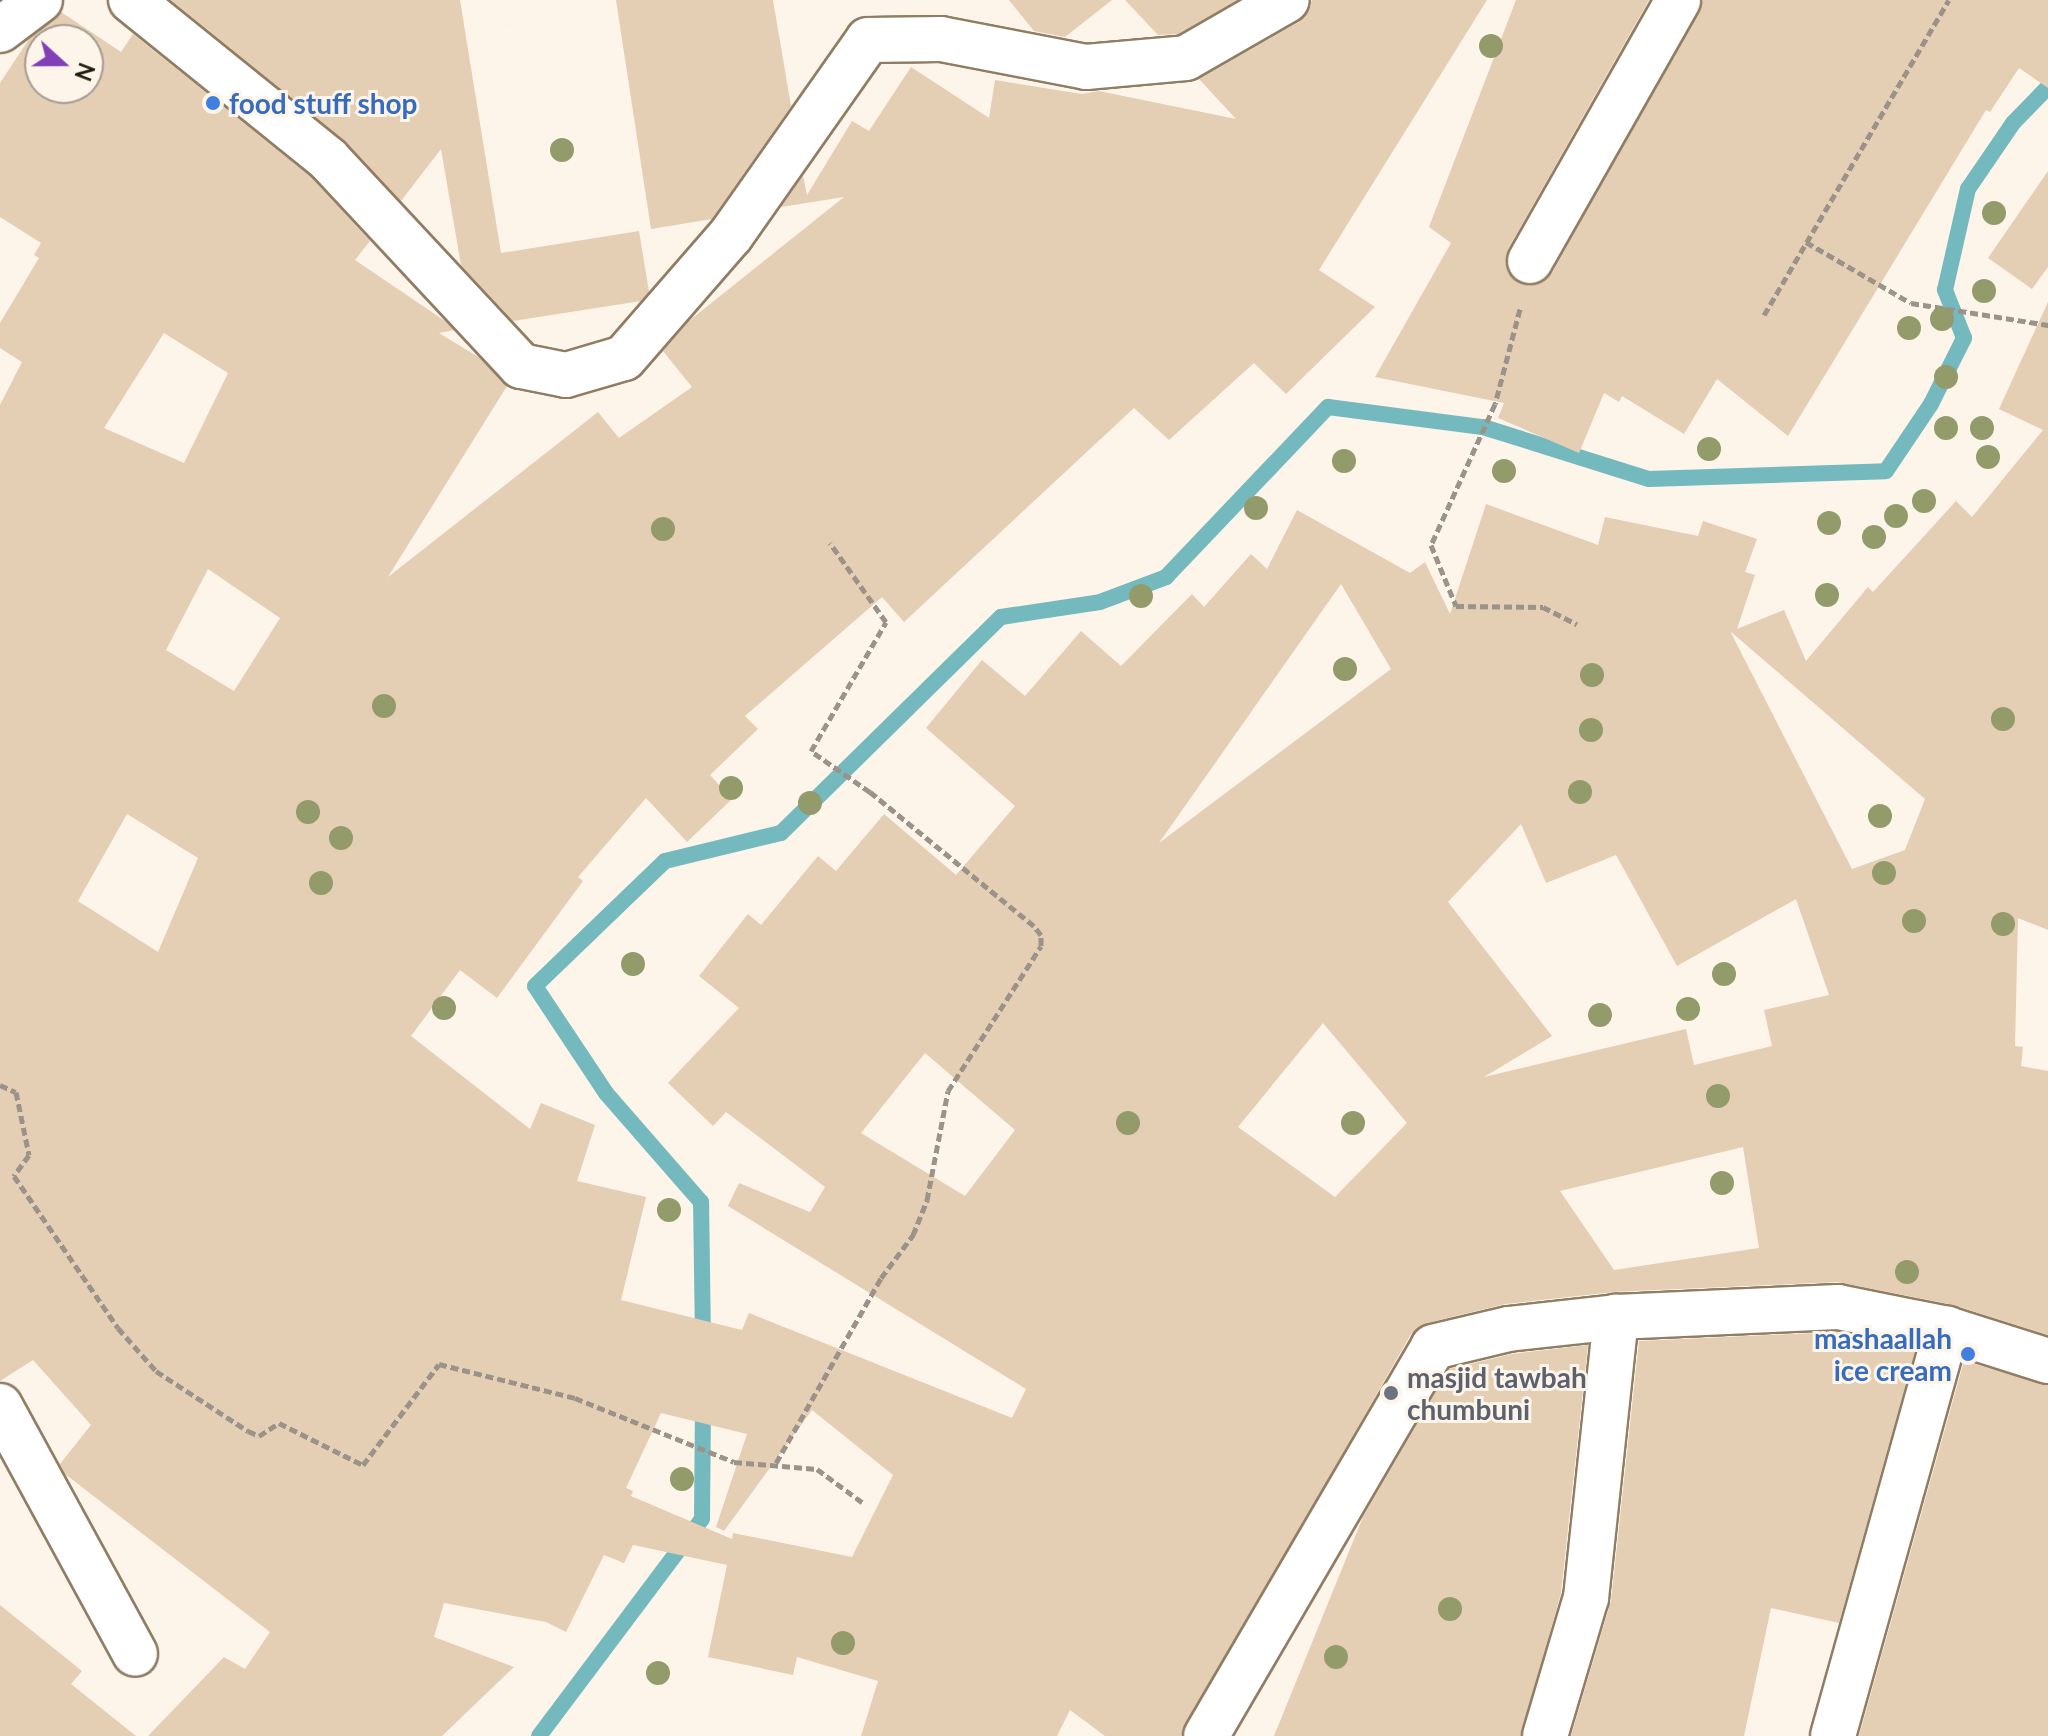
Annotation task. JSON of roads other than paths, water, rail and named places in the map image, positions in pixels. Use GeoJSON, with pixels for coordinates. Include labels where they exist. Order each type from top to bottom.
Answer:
{"type":"FeatureCollection","features":[{"type":"Feature","properties":{"kind":"street"},"geometry":{"type":"LineString","coordinates":[[0,30],[40,0]]}},
{"type":"Feature","properties":{"kind":"street"},"geometry":{"type":"LineString","coordinates":[[131,0],[328,159],[521,366],[566,375],[624,358],[731,235],[868,40],[941,39],[1086,67],[1186,58],[1287,0]]}},
{"type":"Feature","properties":{"kind":"street"},"geometry":{"type":"LineString","coordinates":[[1530,261],[1678,0]]}},
{"type":"Feature","properties":{"kind":"street"},"geometry":{"type":"LineString","coordinates":[[1206,1736],[1433,1347],[1508,1329],[1616,1317],[1838,1307],[1947,1329],[2048,1361]]}},
{"type":"Feature","properties":{"kind":"street"},"geometry":{"type":"LineString","coordinates":[[1545,1736],[1586,1598],[1616,1317]]}},
{"type":"Feature","properties":{"kind":"street"},"geometry":{"type":"LineString","coordinates":[[1833,1736],[1947,1329]]}},
{"type":"Feature","properties":{"kind":"street"},"geometry":{"type":"LineString","coordinates":[[0,1406],[135,1654]]}},
{"type":"Feature","properties":{"kind":"waterway"},"geometry":{"type":"LineString","coordinates":[[703,1341],[701,1202],[606,1093],[535,986],[665,861],[781,833],[1001,617],[1100,602],[1166,577],[1328,407],[1483,427],[1649,479],[1886,471],[1931,404],[1964,338],[1945,290],[1968,189],[2013,123],[2048,87]]}},
{"type":"Feature","properties":{"kind":"waterway"},"geometry":{"type":"LineString","coordinates":[[539,1736],[702,1519],[703,1404]]}},
{"type":"Feature","properties":{"kind":"place","name":"food stuff shop"},"geometry":{"type":"Point","coordinates":[213,103]}},
{"type":"Feature","properties":{"kind":"place","name":"mashaallah ice cream"},"geometry":{"type":"Point","coordinates":[1968,1354]}},
{"type":"Feature","properties":{"kind":"place","name":"masjid tawbah chumbuni"},"geometry":{"type":"Point","coordinates":[1391,1393]}}]}
